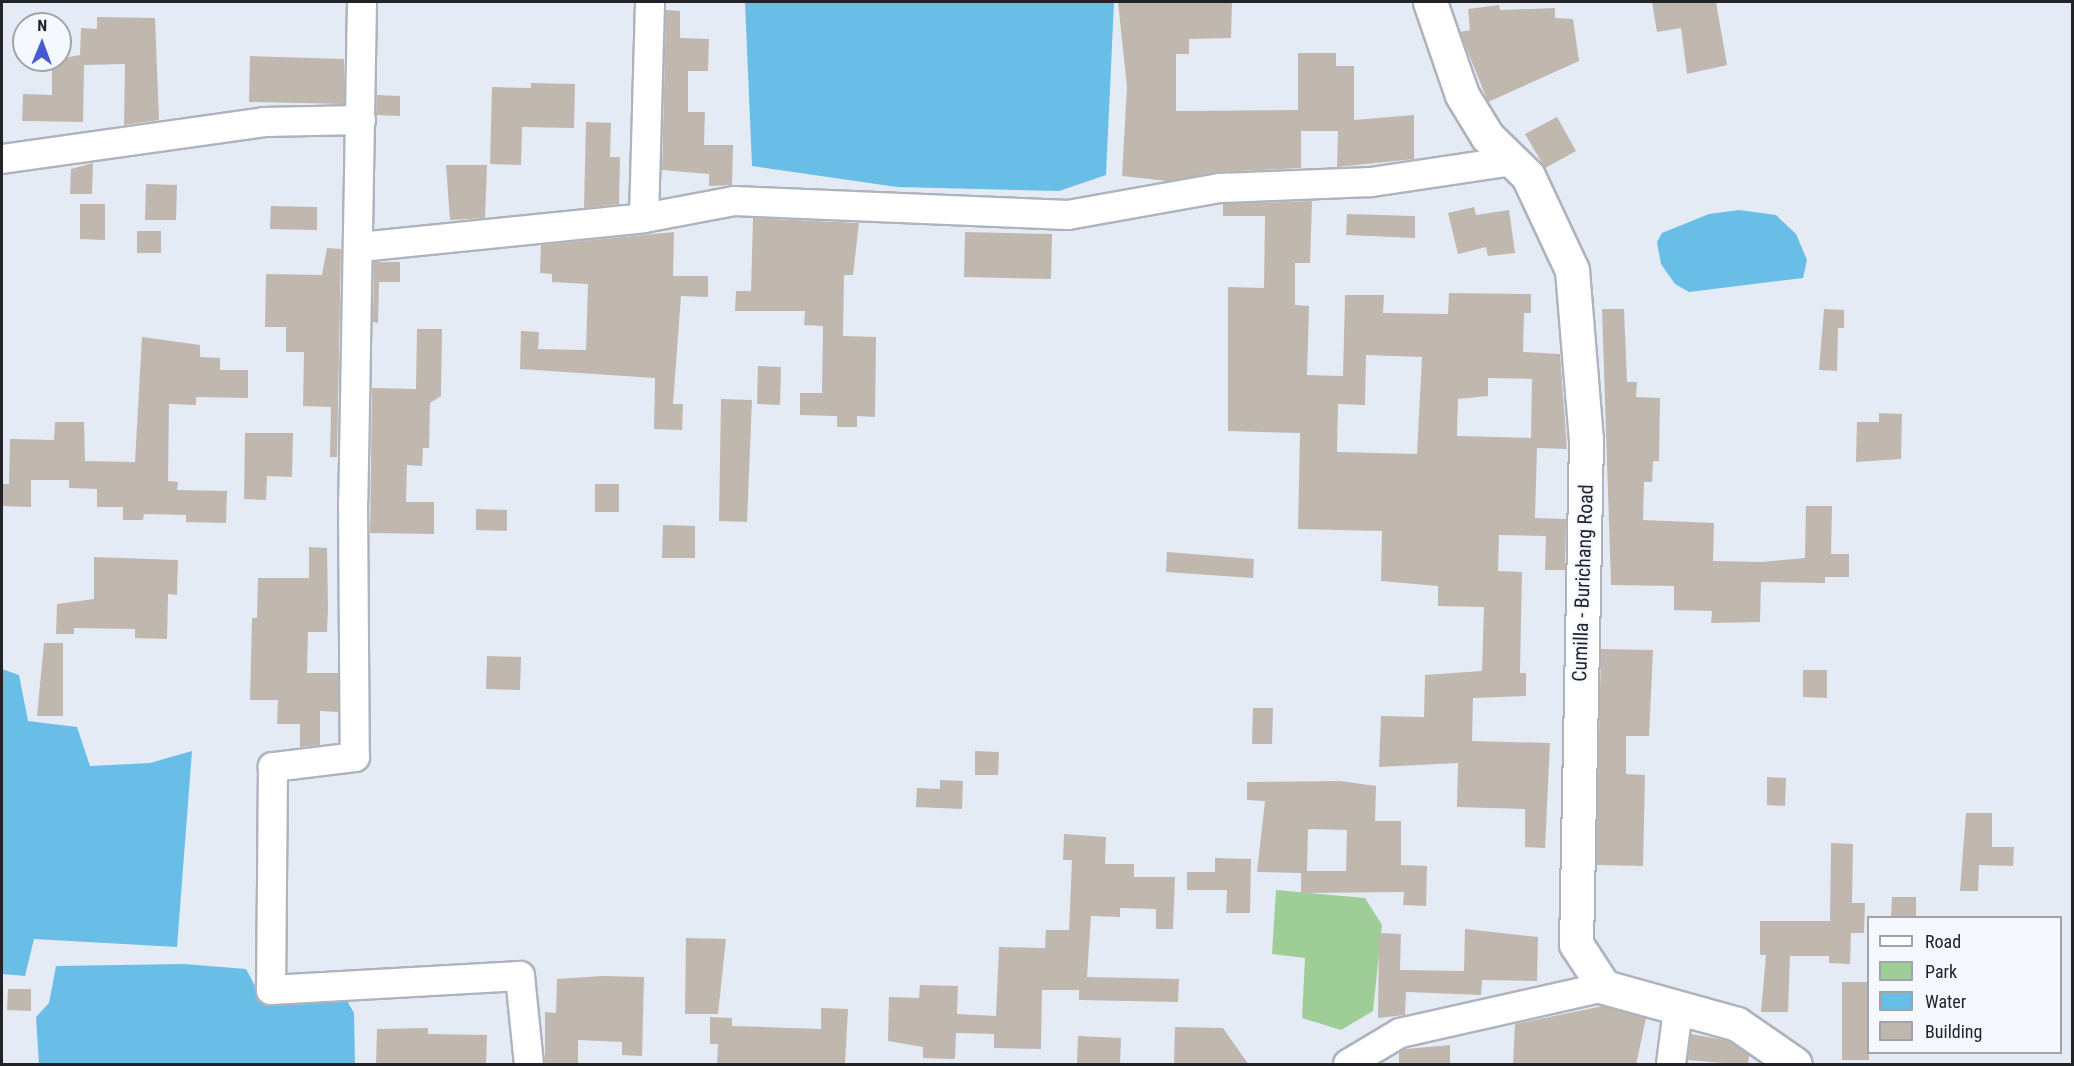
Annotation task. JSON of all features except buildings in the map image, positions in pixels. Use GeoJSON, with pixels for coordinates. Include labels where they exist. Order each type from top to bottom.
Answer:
{"type":"FeatureCollection","features":[{"type":"Feature","properties":{"kind":"main road","name":"Cumilla - Burichang Road"},"geometry":{"type":"LineString","coordinates":[[1430,2],[1462,95],[1487,136],[1528,176],[1572,270],[1586,439],[1576,944],[1604,987]]}},
{"type":"Feature","properties":{"kind":"main road"},"geometry":{"type":"LineString","coordinates":[[1604,987],[1737,1024],[1795,1065]]}},
{"type":"Feature","properties":{"kind":"street"},"geometry":{"type":"LineString","coordinates":[[362,2],[360,247],[353,501],[355,757],[273,767],[271,990],[519,976],[529,1065]]}},
{"type":"Feature","properties":{"kind":"street"},"geometry":{"type":"LineString","coordinates":[[644,218],[650,2]]}},
{"type":"Feature","properties":{"kind":"street"},"geometry":{"type":"LineString","coordinates":[[2,159],[264,122],[361,120]]}},
{"type":"Feature","properties":{"kind":"street"},"geometry":{"type":"LineString","coordinates":[[360,247],[644,218],[734,201],[1068,215],[1220,188],[1371,182],[1512,161]]}},
{"type":"Feature","properties":{"kind":"street"},"geometry":{"type":"LineString","coordinates":[[1348,1065],[1400,1033],[1604,987]]}},
{"type":"Feature","properties":{"kind":"street"},"geometry":{"type":"LineString","coordinates":[[1671,1065],[1678,1009]]}},
{"type":"Feature","properties":{"kind":"green space"},"geometry":{"type":"Polygon","coordinates":[[[1276,890],[1365,898],[1382,925],[1373,1011],[1341,1030],[1302,1018],[1305,958],[1272,954],[1276,890]]]}},
{"type":"Feature","properties":{"kind":"water"},"geometry":{"type":"Polygon","coordinates":[[[745,2],[1114,2],[1106,175],[1059,191],[897,187],[752,166],[745,2]]]}},
{"type":"Feature","properties":{"kind":"water"},"geometry":{"type":"Polygon","coordinates":[[[1739,210],[1776,215],[1796,234],[1807,260],[1803,278],[1689,292],[1675,284],[1661,264],[1657,242],[1662,233],[1709,214],[1739,210]]]}},
{"type":"Feature","properties":{"kind":"water"},"geometry":{"type":"Polygon","coordinates":[[[2,669],[19,675],[28,721],[77,727],[90,766],[150,763],[192,751],[177,947],[34,939],[25,976],[2,974],[2,669]]]}},
{"type":"Feature","properties":{"kind":"water"},"geometry":{"type":"Polygon","coordinates":[[[184,964],[246,969],[261,997],[341,990],[354,1013],[355,1064],[39,1064],[36,1017],[49,1003],[56,966],[184,964]]]}}]}
